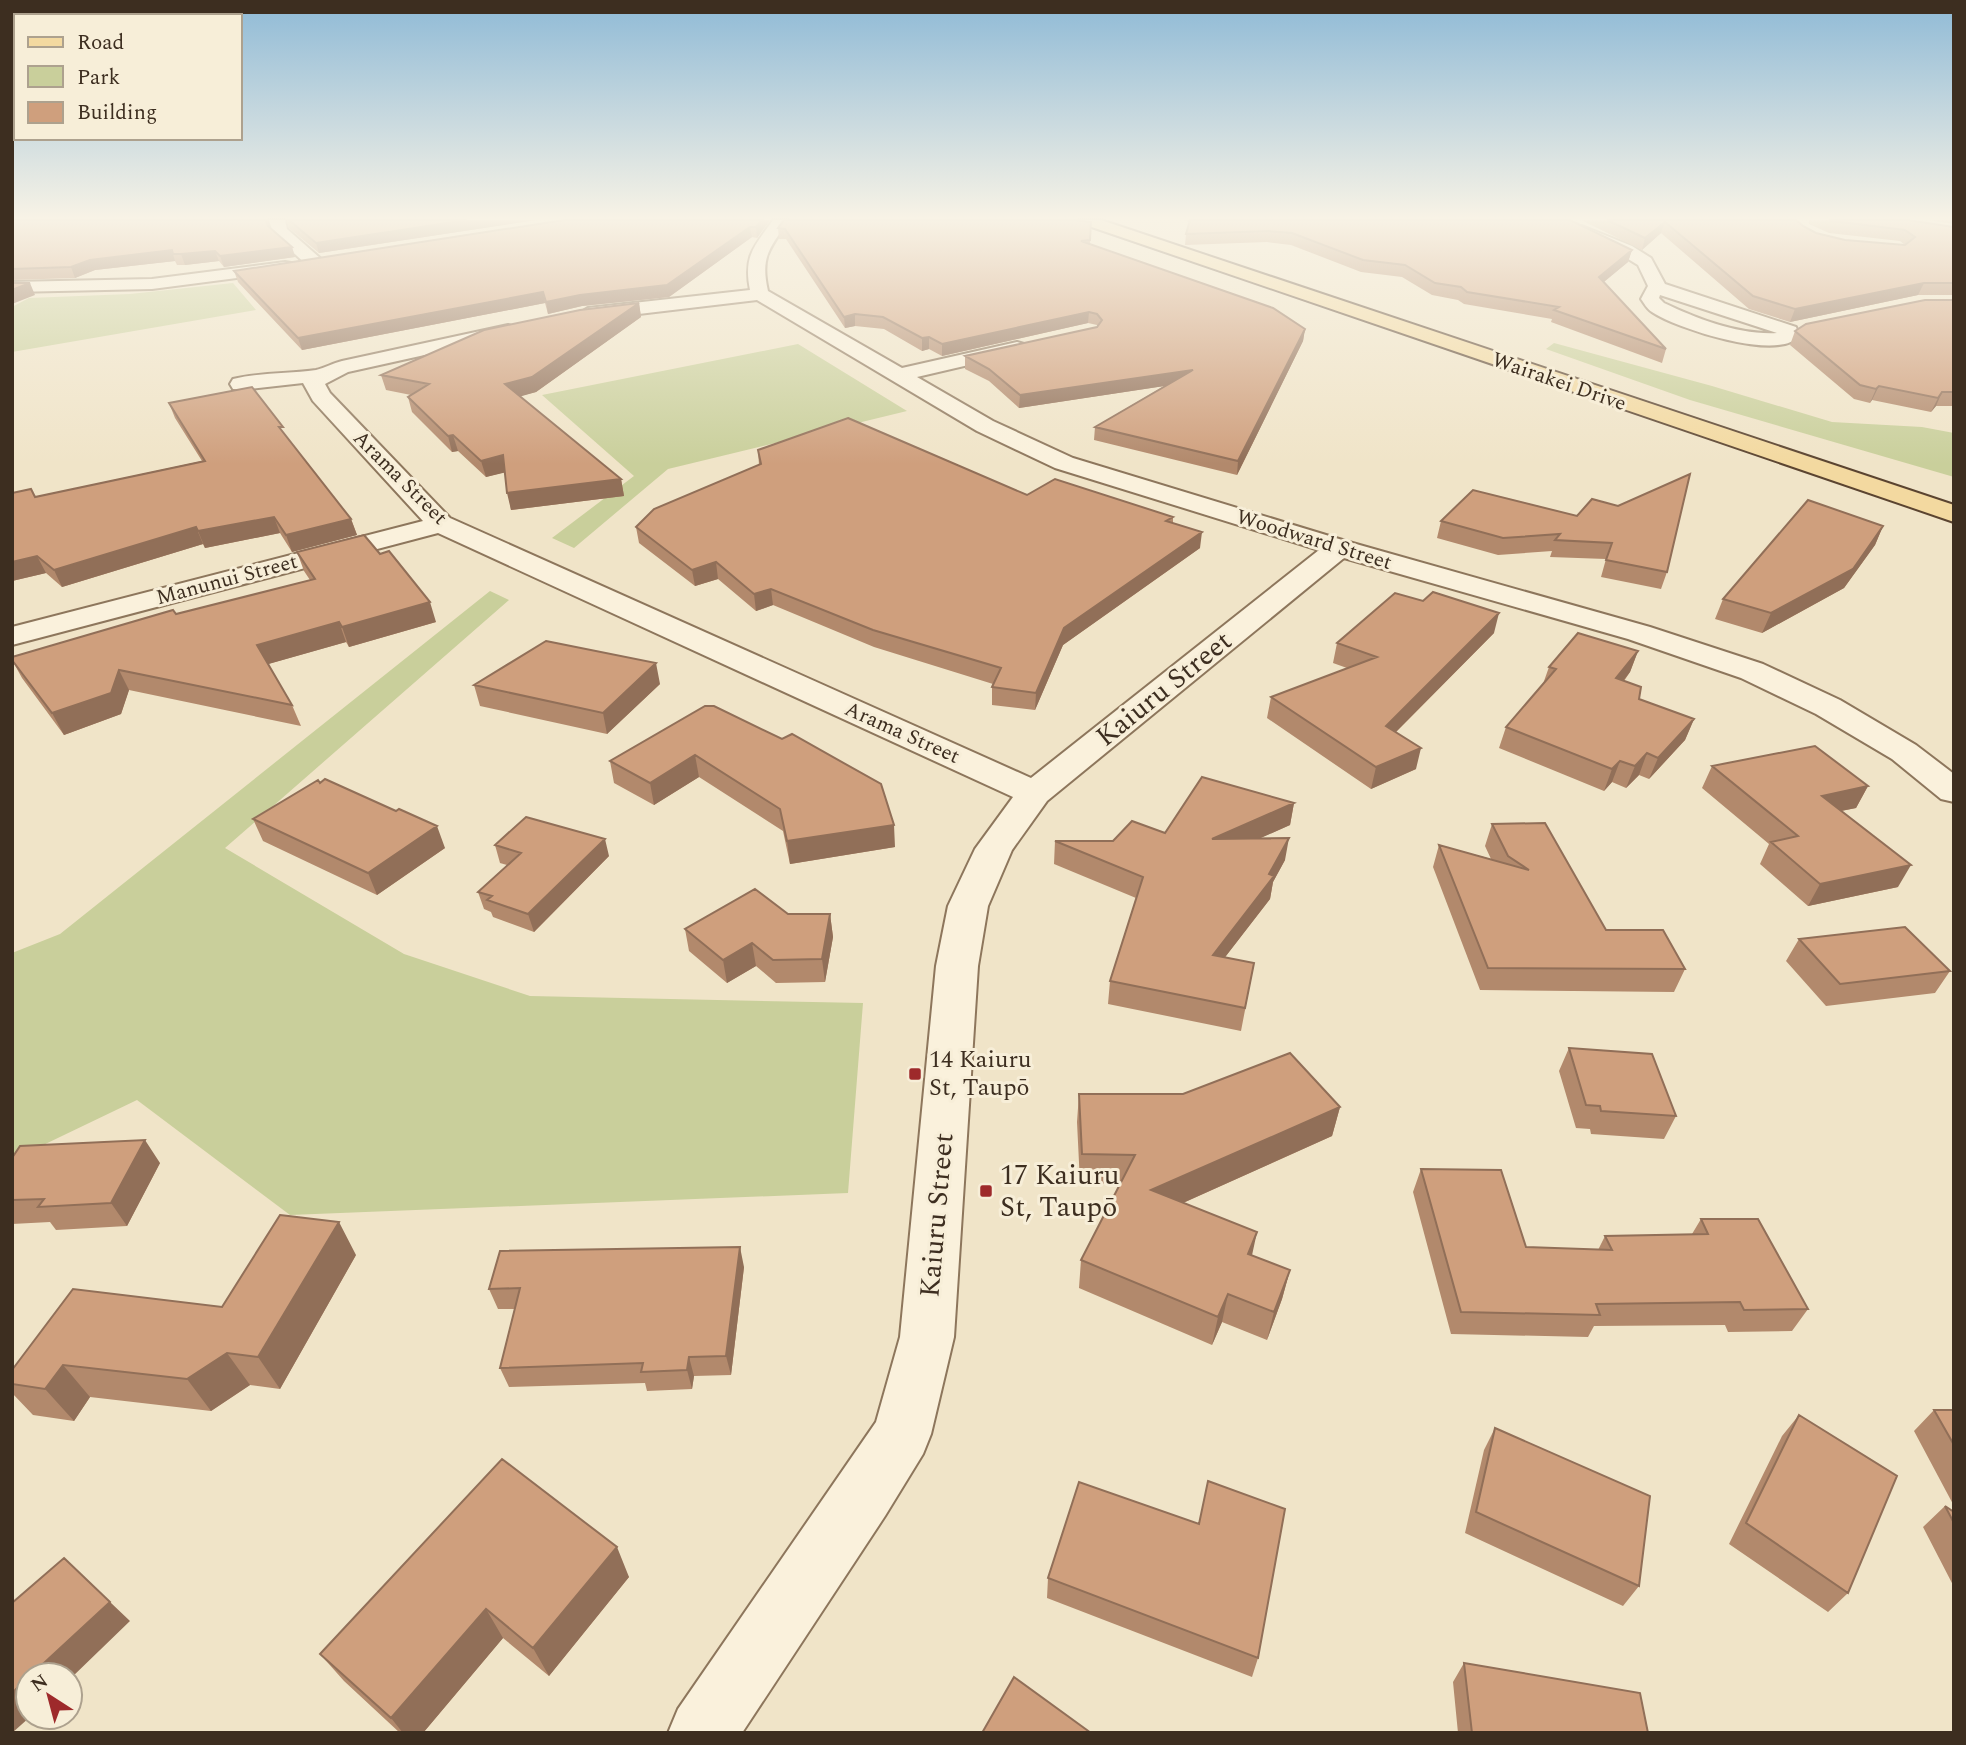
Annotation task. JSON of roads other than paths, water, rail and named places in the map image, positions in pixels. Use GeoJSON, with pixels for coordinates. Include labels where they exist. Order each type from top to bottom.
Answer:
{"type":"FeatureCollection","features":[{"type":"Feature","properties":{"kind":"main road","name":"Wairakei Drive"},"geometry":{"type":"LineString","coordinates":[[1326,301],[1954,514]]}},
{"type":"Feature","properties":{"kind":"street"},"geometry":{"type":"LineString","coordinates":[[569,318],[701,301]]}},
{"type":"Feature","properties":{"kind":"street","name":"Woodward Street"},"geometry":{"type":"LineString","coordinates":[[772,301],[985,426],[1064,463],[1339,548],[1639,633],[1752,671],[1828,707],[1904,752],[1954,791]]}},
{"type":"Feature","properties":{"kind":"street"},"geometry":{"type":"LineString","coordinates":[[1652,301],[1671,314],[1723,331],[1765,340],[1783,340],[1789,336],[1789,331],[1814,326]]}},
{"type":"Feature","properties":{"kind":"street"},"geometry":{"type":"LineString","coordinates":[[241,384],[285,377],[320,376],[342,367],[529,327]]}},
{"type":"Feature","properties":{"kind":"street"},"geometry":{"type":"LineString","coordinates":[[896,376],[1038,343]]}},
{"type":"Feature","properties":{"kind":"street","name":"Arama Street"},"geometry":{"type":"LineString","coordinates":[[320,376],[314,383],[321,396],[441,524],[1034,793]]}},
{"type":"Feature","properties":{"kind":"street","name":"Manunui Street"},"geometry":{"type":"LineString","coordinates":[[12,636],[441,524]]}},
{"type":"Feature","properties":{"kind":"street","name":"Kaiuru Street"},"geometry":{"type":"LineString","coordinates":[[702,1733],[864,1495],[902,1434],[926,1337],[957,966],[968,906],[994,849],[1034,793],[1339,548]]}},
{"type":"Feature","properties":{"kind":"place","name":"14 Kaiuru St, Taupō"},"geometry":{"type":"Point","coordinates":[915,1074]}},
{"type":"Feature","properties":{"kind":"place","name":"17 Kaiuru St, Taupō"},"geometry":{"type":"Point","coordinates":[986,1191]}}]}
